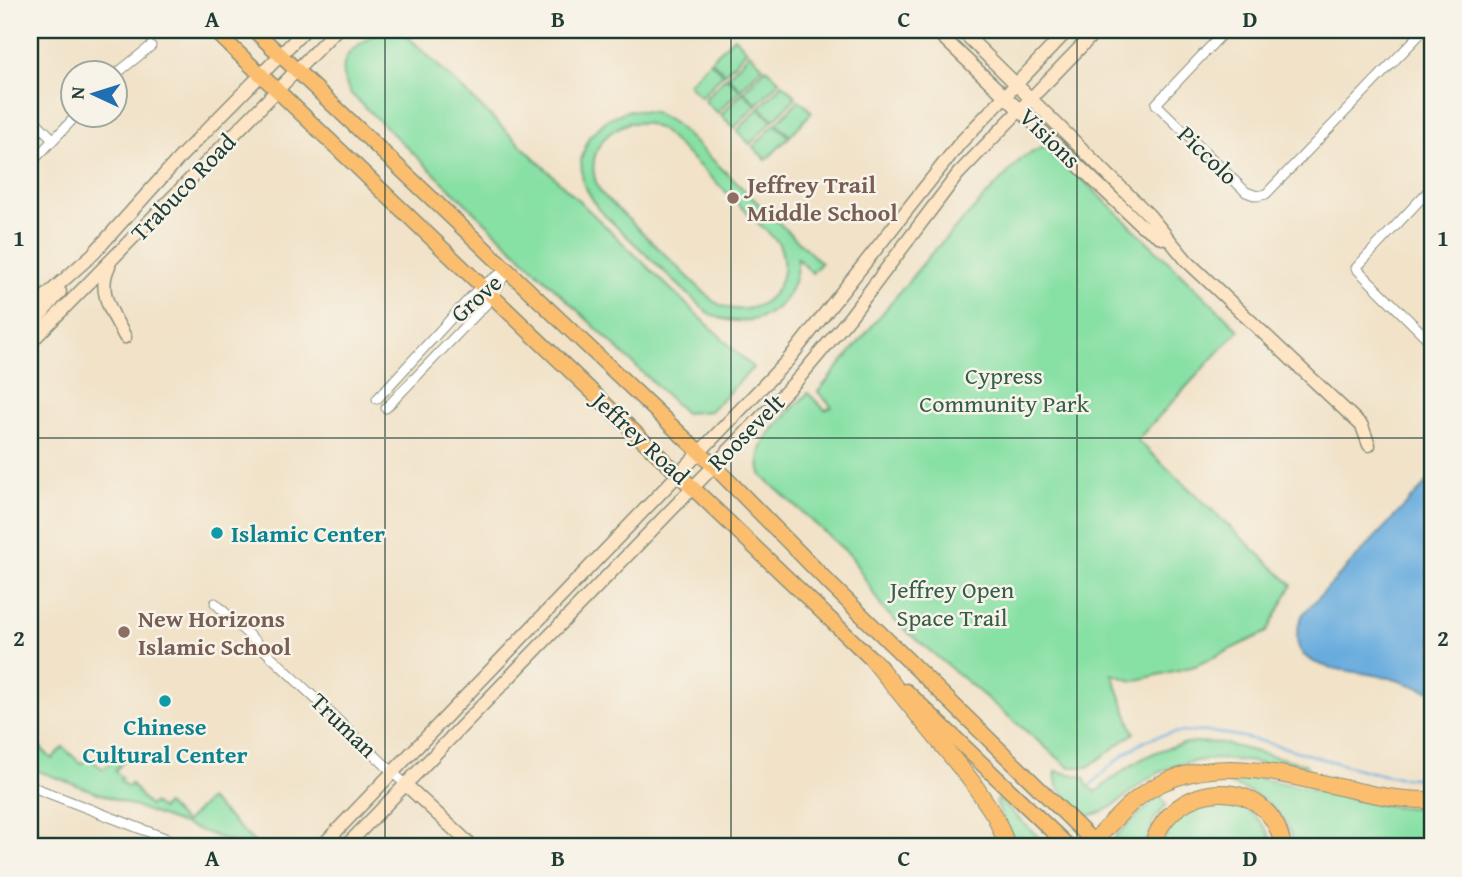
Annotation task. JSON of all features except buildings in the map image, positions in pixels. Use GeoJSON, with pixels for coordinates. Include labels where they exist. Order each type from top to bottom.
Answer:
{"type":"FeatureCollection","features":[{"type":"Feature","properties":{"kind":"highway"},"geometry":{"type":"LineString","coordinates":[[873,660],[973,783],[995,816],[1008,847]]}},
{"type":"Feature","properties":{"kind":"highway"},"geometry":{"type":"LineString","coordinates":[[1095,845],[1136,799],[1157,785],[1219,768],[1260,771],[1396,800],[1432,800]]}},
{"type":"Feature","properties":{"kind":"highway"},"geometry":{"type":"LineString","coordinates":[[1152,847],[1168,815],[1184,802],[1213,792],[1233,794],[1258,806],[1275,825],[1283,847]]}},
{"type":"Feature","properties":{"kind":"main road","name":"Jeffrey Road"},"geometry":{"type":"LineString","coordinates":[[214,30],[1069,847]]}},
{"type":"Feature","properties":{"kind":"main road","name":"Jeffrey Road"},"geometry":{"type":"LineString","coordinates":[[254,30],[713,465],[1095,845]]}},
{"type":"Feature","properties":{"kind":"street","name":"Trabuco Road"},"geometry":{"type":"LineString","coordinates":[[30,310],[64,282],[305,30]]}},
{"type":"Feature","properties":{"kind":"street","name":"Trabuco Road"},"geometry":{"type":"LineString","coordinates":[[30,344],[336,30]]}},
{"type":"Feature","properties":{"kind":"street","name":"Visions"},"geometry":{"type":"LineString","coordinates":[[935,30],[1142,225],[1168,242],[1362,426],[1369,444]]}},
{"type":"Feature","properties":{"kind":"street","name":"Visions"},"geometry":{"type":"LineString","coordinates":[[961,30],[1149,215],[1168,242]]}},
{"type":"Feature","properties":{"kind":"street","name":"Roosevelt"},"geometry":{"type":"LineString","coordinates":[[321,847],[808,338],[914,198],[1005,95],[1068,30]]}},
{"type":"Feature","properties":{"kind":"street","name":"Roosevelt"},"geometry":{"type":"LineString","coordinates":[[345,847],[799,378],[858,307],[958,174],[1097,30]]}},
{"type":"Feature","properties":{"kind":"street","name":"Piccolo"},"geometry":{"type":"LineString","coordinates":[[1226,30],[1156,104],[1246,192],[1258,196],[1266,194],[1423,30]]}},
{"type":"Feature","properties":{"kind":"street"},"geometry":{"type":"LineString","coordinates":[[130,63],[151,46]]}},
{"type":"Feature","properties":{"kind":"street"},"geometry":{"type":"LineString","coordinates":[[30,116],[53,139]]}},
{"type":"Feature","properties":{"kind":"street"},"geometry":{"type":"LineString","coordinates":[[30,164],[62,130]]}},
{"type":"Feature","properties":{"kind":"street"},"geometry":{"type":"LineString","coordinates":[[1432,187],[1356,268],[1432,343]]}},
{"type":"Feature","properties":{"kind":"street"},"geometry":{"type":"LineString","coordinates":[[111,262],[103,286],[109,307],[125,337]]}},
{"type":"Feature","properties":{"kind":"street","name":"Grove"},"geometry":{"type":"LineString","coordinates":[[377,399],[480,287],[507,270]]}},
{"type":"Feature","properties":{"kind":"street","name":"Grove"},"geometry":{"type":"LineString","coordinates":[[386,408],[492,298],[507,270]]}},
{"type":"Feature","properties":{"kind":"street"},"geometry":{"type":"LineString","coordinates":[[30,327],[56,299],[64,282]]}},
{"type":"Feature","properties":{"kind":"street","name":"Truman"},"geometry":{"type":"LineString","coordinates":[[215,603],[473,847]]}},
{"type":"Feature","properties":{"kind":"street"},"geometry":{"type":"LineString","coordinates":[[526,631],[540,645]]}},
{"type":"Feature","properties":{"kind":"street"},"geometry":{"type":"LineString","coordinates":[[30,786],[188,847]]}},
{"type":"Feature","properties":{"kind":"green space"},"geometry":{"type":"Polygon","coordinates":[[[381,30],[401,30],[753,368],[710,411],[685,413],[350,93],[343,70],[348,55],[381,30]]]}},
{"type":"Feature","properties":{"kind":"green space"},"geometry":{"type":"Polygon","coordinates":[[[734,37],[747,50],[725,73],[711,60],[734,37]]]}},
{"type":"Feature","properties":{"kind":"green space"},"geometry":{"type":"Polygon","coordinates":[[[750,53],[763,66],[741,89],[728,76],[750,53]]]}},
{"type":"Feature","properties":{"kind":"green space"},"geometry":{"type":"Polygon","coordinates":[[[710,61],[723,74],[701,97],[688,84],[710,61]]]}},
{"type":"Feature","properties":{"kind":"green space"},"geometry":{"type":"Polygon","coordinates":[[[766,68],[780,81],[757,104],[744,91],[766,68]]]}},
{"type":"Feature","properties":{"kind":"green space"},"geometry":{"type":"Polygon","coordinates":[[[726,77],[740,90],[717,113],[704,100],[726,77]]]}},
{"type":"Feature","properties":{"kind":"green space"},"geometry":{"type":"Polygon","coordinates":[[[783,84],[796,97],[774,120],[760,107],[783,84]]]}},
{"type":"Feature","properties":{"kind":"green space"},"geometry":{"type":"Polygon","coordinates":[[[743,92],[756,105],[734,128],[721,115],[743,92]]]}},
{"type":"Feature","properties":{"kind":"green space"},"geometry":{"type":"Polygon","coordinates":[[[799,100],[812,112],[790,136],[777,123],[799,100]]]}},
{"type":"Feature","properties":{"kind":"green space"},"geometry":{"type":"Polygon","coordinates":[[[759,108],[772,121],[750,144],[737,131],[759,108]]]}},
{"type":"Feature","properties":{"kind":"green space"},"geometry":{"type":"Polygon","coordinates":[[[630,110],[654,112],[674,123],[821,263],[812,273],[797,258],[796,276],[790,291],[770,313],[741,321],[708,313],[598,209],[583,183],[581,160],[589,137],[609,118],[630,110]],[[629,123],[609,134],[602,142],[594,161],[596,182],[601,193],[713,301],[729,308],[758,306],[778,287],[783,274],[783,258],[778,242],[662,130],[646,123],[629,123]]]}},
{"type":"Feature","properties":{"kind":"green space"},"geometry":{"type":"Polygon","coordinates":[[[775,124],[789,137],[766,160],[753,147],[775,124]]]}},
{"type":"Feature","properties":{"kind":"green space","name":"Cypress Community Park"},"geometry":{"type":"Polygon","coordinates":[[[1047,145],[1239,330],[1137,440],[1292,585],[1267,632],[1195,666],[1133,681],[1112,674],[1134,733],[1088,767],[1069,767],[904,629],[883,609],[851,556],[762,476],[759,464],[765,441],[808,393],[825,410],[832,407],[818,392],[930,255],[1023,157],[1047,145]]]}},
{"type":"Feature","properties":{"kind":"green space"},"geometry":{"type":"Polygon","coordinates":[[[30,737],[52,759],[63,747],[81,764],[89,758],[103,769],[119,756],[124,761],[115,771],[122,778],[120,780],[127,787],[131,784],[149,806],[153,803],[161,809],[166,804],[185,823],[209,799],[259,847],[245,847],[30,768],[30,737]]]}},
{"type":"Feature","properties":{"kind":"green space"},"geometry":{"type":"Polygon","coordinates":[[[1196,742],[1221,743],[1305,764],[1311,772],[1229,760],[1189,762],[1150,778],[1113,806],[1087,816],[1065,796],[1057,784],[1056,771],[1084,777],[1087,785],[1096,792],[1119,774],[1154,753],[1196,742]]]}},
{"type":"Feature","properties":{"kind":"green space"},"geometry":{"type":"Polygon","coordinates":[[[1227,775],[1278,782],[1381,804],[1432,808],[1432,837],[1410,847],[1294,847],[1286,824],[1279,814],[1260,798],[1226,783],[1227,775]]]}},
{"type":"Feature","properties":{"kind":"green space"},"geometry":{"type":"Polygon","coordinates":[[[1160,795],[1166,805],[1153,821],[1144,847],[1119,847],[1114,838],[1160,795]]]}},
{"type":"Feature","properties":{"kind":"green space"},"geometry":{"type":"Polygon","coordinates":[[[998,799],[1049,847],[1016,847],[996,802],[998,799]]]}},
{"type":"Feature","properties":{"kind":"green space"},"geometry":{"type":"Polygon","coordinates":[[[1216,801],[1236,805],[1253,814],[1266,829],[1274,847],[1162,847],[1175,822],[1182,815],[1198,806],[1216,801]]]}},
{"type":"Feature","properties":{"kind":"water"},"geometry":{"type":"Polygon","coordinates":[[[1432,477],[1432,691],[1387,677],[1318,664],[1306,657],[1299,647],[1297,633],[1303,614],[1432,477]]]}},
{"type":"Feature","properties":{"kind":"waterway"},"geometry":{"type":"LineString","coordinates":[[1091,785],[1133,748],[1150,739],[1176,732],[1237,736],[1390,776],[1432,779]]}},
{"type":"Feature","properties":{"kind":"place","name":"Jeffrey Trail Middle School"},"geometry":{"type":"Point","coordinates":[733,198]}},
{"type":"Feature","properties":{"kind":"place","name":"Islamic Center"},"geometry":{"type":"Point","coordinates":[217,533]}},
{"type":"Feature","properties":{"kind":"place","name":"New Horizons Islamic School"},"geometry":{"type":"Point","coordinates":[124,632]}},
{"type":"Feature","properties":{"kind":"place","name":"Chinese Cultural Center"},"geometry":{"type":"Point","coordinates":[165,701]}},
{"type":"Feature","properties":{"kind":"park label","name":"Jeffrey Open Space Trail"},"geometry":{"type":"Point","coordinates":[952,603]}}]}
